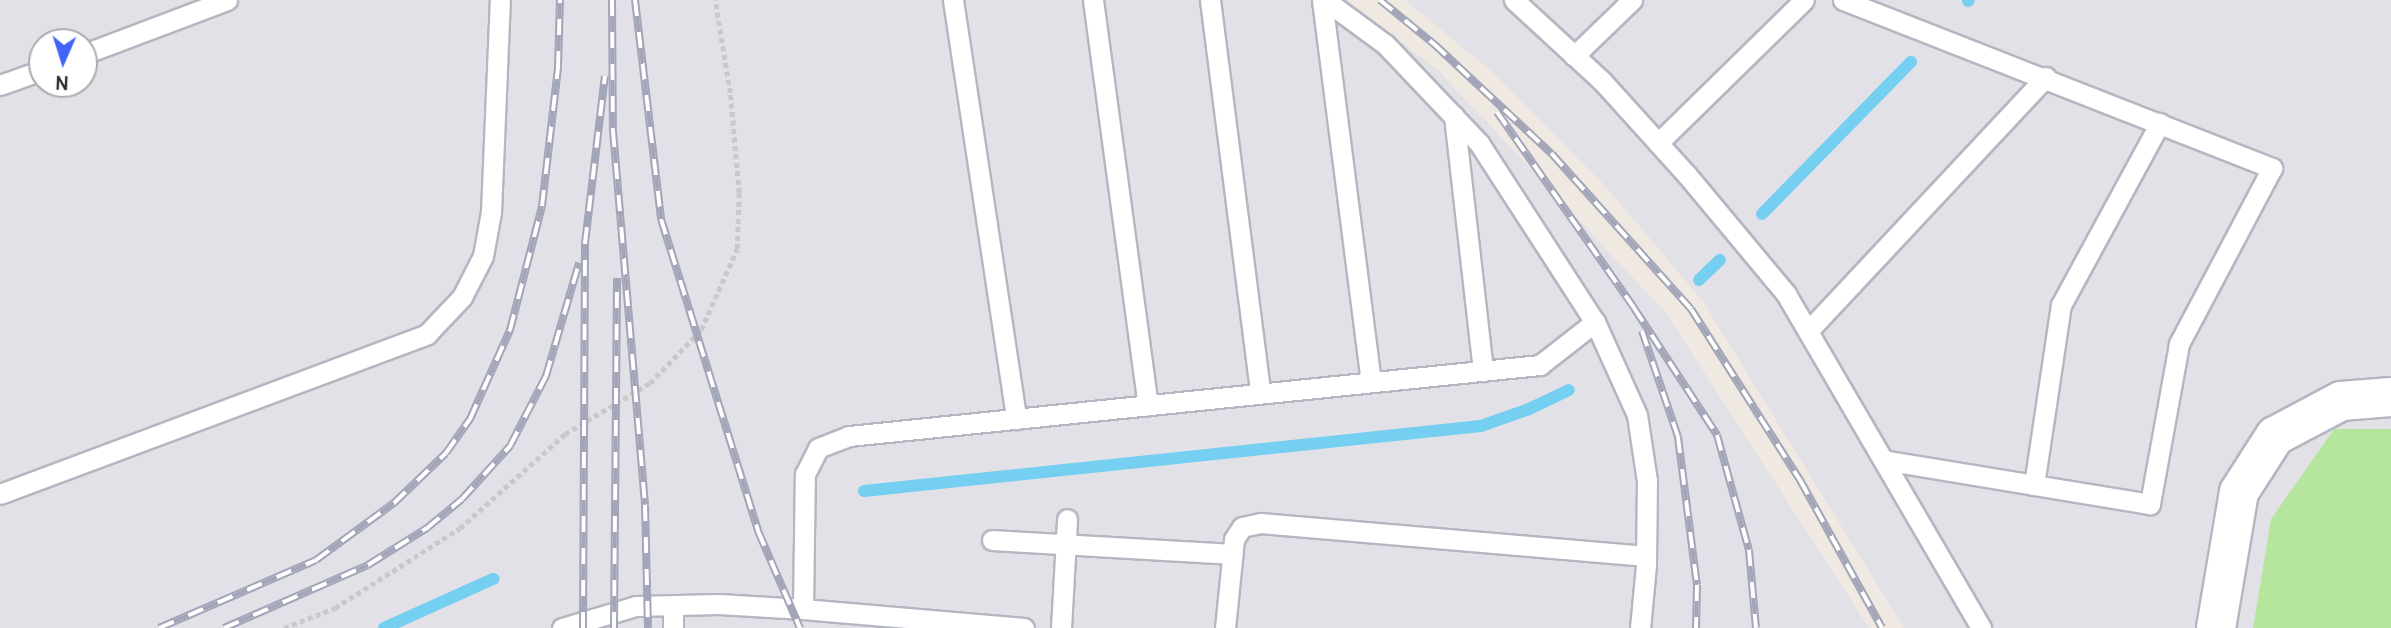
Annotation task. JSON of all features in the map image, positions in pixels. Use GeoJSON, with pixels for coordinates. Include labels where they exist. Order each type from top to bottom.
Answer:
{"type":"FeatureCollection","features":[{"type":"Feature","properties":{"kind":"street"},"geometry":{"type":"LineString","coordinates":[[2216,628],[2239,492],[2275,436],[2341,401],[2391,397]]}},
{"type":"Feature","properties":{"kind":"lane"},"geometry":{"type":"LineString","coordinates":[[98,49],[227,0]]}},
{"type":"Feature","properties":{"kind":"lane"},"geometry":{"type":"LineString","coordinates":[[0,494],[427,334],[462,297],[483,256],[491,212],[500,0]]}},
{"type":"Feature","properties":{"kind":"lane"},"geometry":{"type":"LineString","coordinates":[[953,0],[1016,419]]}},
{"type":"Feature","properties":{"kind":"lane"},"geometry":{"type":"LineString","coordinates":[[1093,0],[1148,405]]}},
{"type":"Feature","properties":{"kind":"lane"},"geometry":{"type":"LineString","coordinates":[[1210,0],[1260,393]]}},
{"type":"Feature","properties":{"kind":"lane"},"geometry":{"type":"LineString","coordinates":[[1323,0],[1371,382]]}},
{"type":"Feature","properties":{"kind":"lane"},"geometry":{"type":"LineString","coordinates":[[1323,0],[1385,44],[1479,143],[1595,322],[1637,415],[1647,481],[1646,556],[1640,628]]}},
{"type":"Feature","properties":{"kind":"lane"},"geometry":{"type":"LineString","coordinates":[[1514,0],[1574,56],[1658,143],[1787,294],[1981,628]]}},
{"type":"Feature","properties":{"kind":"lane"},"geometry":{"type":"LineString","coordinates":[[1574,56],[1632,0]]}},
{"type":"Feature","properties":{"kind":"lane"},"geometry":{"type":"LineString","coordinates":[[1658,143],[1804,0]]}},
{"type":"Feature","properties":{"kind":"lane"},"geometry":{"type":"LineString","coordinates":[[1843,0],[2046,77],[2272,168],[2179,344],[2150,504],[1884,460]]}},
{"type":"Feature","properties":{"kind":"lane"},"geometry":{"type":"LineString","coordinates":[[0,85],[28,75]]}},
{"type":"Feature","properties":{"kind":"lane"},"geometry":{"type":"LineString","coordinates":[[1808,331],[2046,77]]}},
{"type":"Feature","properties":{"kind":"lane"},"geometry":{"type":"LineString","coordinates":[[1454,116],[1483,370]]}},
{"type":"Feature","properties":{"kind":"lane"},"geometry":{"type":"LineString","coordinates":[[2034,485],[2061,305],[2160,123]]}},
{"type":"Feature","properties":{"kind":"lane"},"geometry":{"type":"LineString","coordinates":[[803,609],[805,474],[818,449],[849,436],[1540,365],[1595,322]]}},
{"type":"Feature","properties":{"kind":"lane"},"geometry":{"type":"LineString","coordinates":[[1060,628],[1067,519]]}},
{"type":"Feature","properties":{"kind":"lane"},"geometry":{"type":"LineString","coordinates":[[1225,628],[1234,539],[1242,527],[1261,523],[1646,556]]}},
{"type":"Feature","properties":{"kind":"lane"},"geometry":{"type":"LineString","coordinates":[[992,540],[1233,554]]}},
{"type":"Feature","properties":{"kind":"lane"},"geometry":{"type":"LineString","coordinates":[[673,605],[673,628]]}},
{"type":"Feature","properties":{"kind":"lane"},"geometry":{"type":"LineString","coordinates":[[562,628],[636,606],[673,605],[803,609],[947,625],[1024,628]]}},
{"type":"Feature","properties":{"kind":"path"},"geometry":{"type":"LineString","coordinates":[[284,628],[335,608],[460,528],[565,434],[650,383],[701,330],[737,249],[739,193],[730,93],[715,0]]}},
{"type":"Feature","properties":{"kind":"shaded area"},"geometry":{"type":"Polygon","coordinates":[[[0,0],[1346,0],[1439,71],[1666,313],[1869,628],[0,628],[0,0]]]}},
{"type":"Feature","properties":{"kind":"shaded area"},"geometry":{"type":"Polygon","coordinates":[[[1405,0],[2391,0],[2391,429],[2334,429],[2271,519],[2253,628],[1904,628],[1702,300],[1605,186],[1490,70],[1405,0]]]}},
{"type":"Feature","properties":{"kind":"green space"},"geometry":{"type":"Polygon","coordinates":[[[2334,429],[2391,429],[2391,628],[2253,628],[2271,519],[2334,429]]]}},
{"type":"Feature","properties":{"kind":"waterway"},"geometry":{"type":"LineString","coordinates":[[1762,214],[1911,62]]}},
{"type":"Feature","properties":{"kind":"waterway"},"geometry":{"type":"LineString","coordinates":[[1699,280],[1720,260]]}},
{"type":"Feature","properties":{"kind":"waterway"},"geometry":{"type":"LineString","coordinates":[[864,491],[1481,426],[1529,409],[1569,390]]}},
{"type":"Feature","properties":{"kind":"waterway"},"geometry":{"type":"LineString","coordinates":[[384,628],[493,579]]}},
{"type":"Feature","properties":{"kind":"railway"},"geometry":{"type":"LineString","coordinates":[[159,628],[316,560],[394,503],[446,453],[470,419],[510,330],[542,206],[558,67],[560,0]]}},
{"type":"Feature","properties":{"kind":"railway"},"geometry":{"type":"LineString","coordinates":[[612,0],[613,131],[645,505],[648,628]]}},
{"type":"Feature","properties":{"kind":"railway"},"geometry":{"type":"LineString","coordinates":[[635,0],[661,219],[758,531],[800,628]]}},
{"type":"Feature","properties":{"kind":"railway"},"geometry":{"type":"LineString","coordinates":[[1380,0],[1434,44],[1552,154],[1691,309],[1800,480],[1882,628]]}},
{"type":"Feature","properties":{"kind":"railway"},"geometry":{"type":"LineString","coordinates":[[583,628],[585,243],[605,76]]}},
{"type":"Feature","properties":{"kind":"railway"},"geometry":{"type":"LineString","coordinates":[[1497,112],[1634,308],[1717,435],[1749,550],[1756,628]]}},
{"type":"Feature","properties":{"kind":"railway"},"geometry":{"type":"LineString","coordinates":[[224,628],[368,565],[427,528],[462,499],[510,446],[546,376],[579,263]]}},
{"type":"Feature","properties":{"kind":"railway"},"geometry":{"type":"LineString","coordinates":[[614,628],[617,278]]}},
{"type":"Feature","properties":{"kind":"railway"},"geometry":{"type":"LineString","coordinates":[[1642,331],[1678,437],[1697,585],[1696,628]]}}]}
